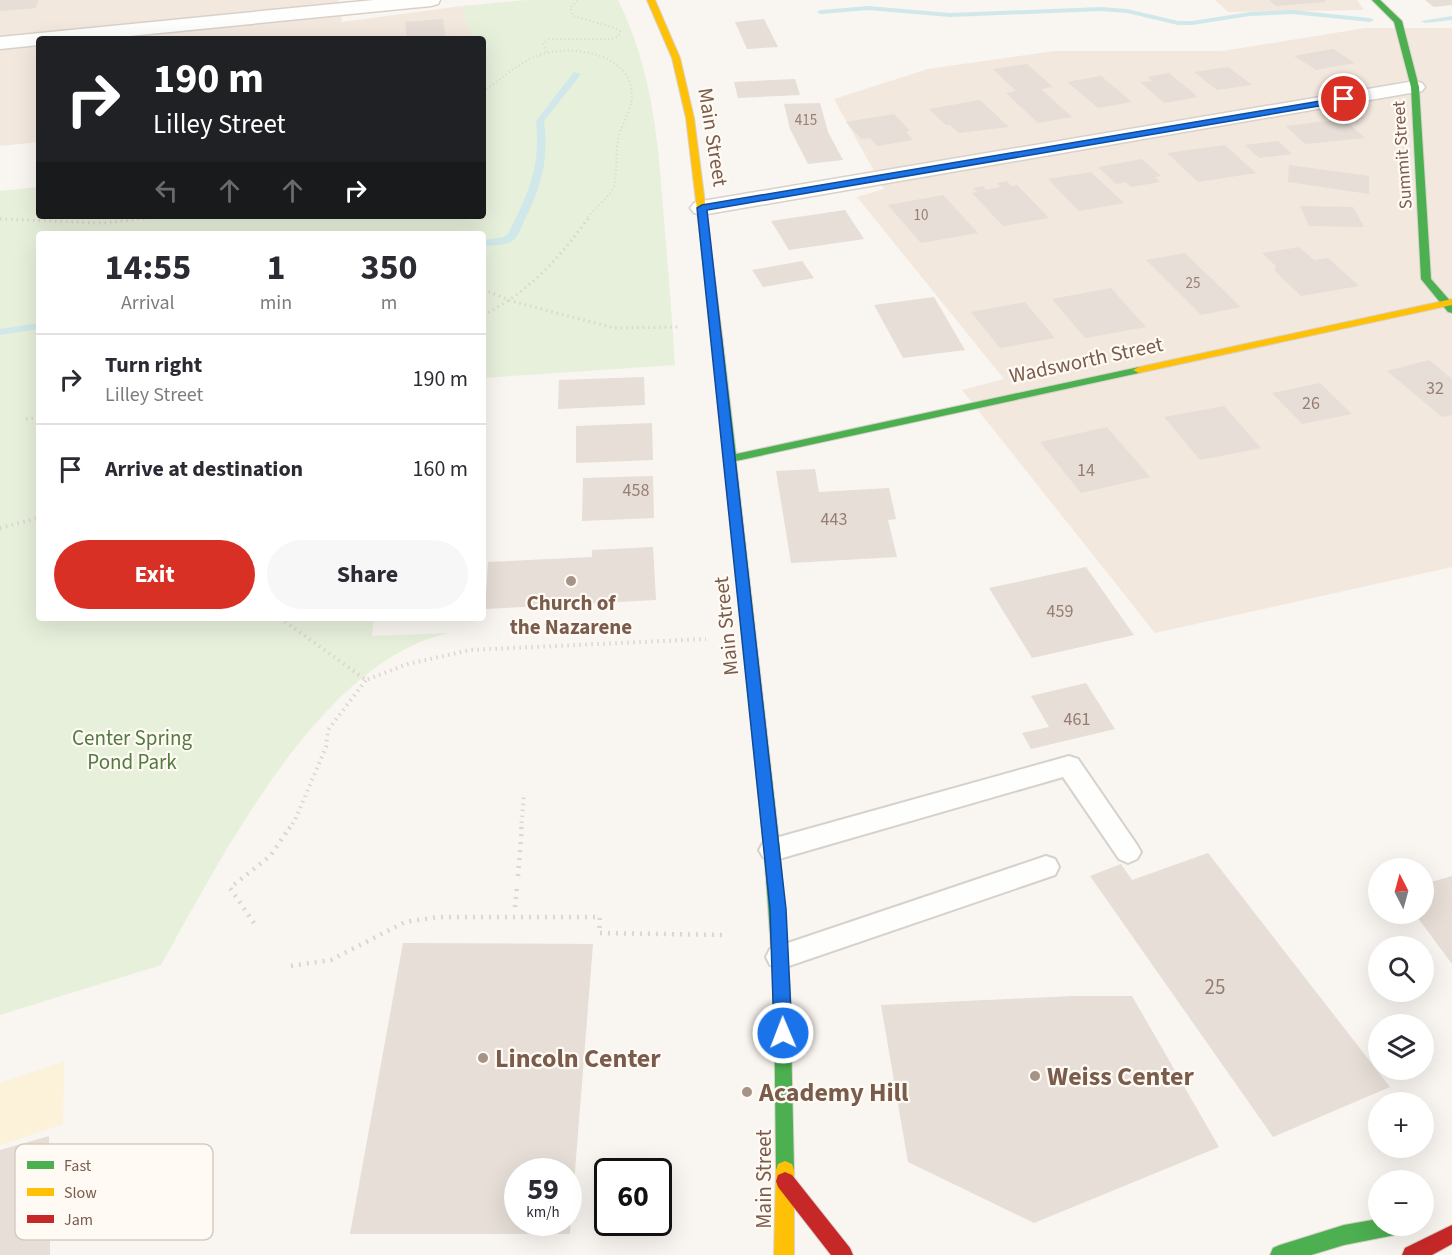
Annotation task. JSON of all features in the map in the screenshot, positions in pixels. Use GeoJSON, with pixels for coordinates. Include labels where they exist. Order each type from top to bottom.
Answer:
{"type":"FeatureCollection","features":[{"type":"Feature","properties":{"kind":"main road","name":"Main Street"},"geometry":{"type":"LineString","coordinates":[[651,0],[671,43],[684,86],[702,208],[772,850],[780,957],[785,1181],[784,1255]]}},
{"type":"Feature","properties":{"kind":"main road","name":"Summit Street"},"geometry":{"type":"LineString","coordinates":[[1376,0],[1394,17],[1415,87],[1426,279],[1449,305]]}},
{"type":"Feature","properties":{"kind":"main road","name":"Wadsworth Street"},"geometry":{"type":"LineString","coordinates":[[729,459],[1449,305]]}},
{"type":"Feature","properties":{"kind":"main road"},"geometry":{"type":"LineString","coordinates":[[785,1181],[843,1255]]}},
{"type":"Feature","properties":{"kind":"main road"},"geometry":{"type":"LineString","coordinates":[[1280,1255],[1344,1235],[1368,1231]]}},
{"type":"Feature","properties":{"kind":"main road"},"geometry":{"type":"LineString","coordinates":[[1412,1255],[1452,1234]]}},
{"type":"Feature","properties":{"kind":"street"},"geometry":{"type":"LineString","coordinates":[[62,36],[431,0]]}},
{"type":"Feature","properties":{"kind":"street"},"geometry":{"type":"LineString","coordinates":[[0,42],[36,38]]}},
{"type":"Feature","properties":{"kind":"street"},"geometry":{"type":"LineString","coordinates":[[702,208],[1415,87]]}},
{"type":"Feature","properties":{"kind":"lane"},"geometry":{"type":"LineString","coordinates":[[772,850],[1069,766],[1128,852]]}},
{"type":"Feature","properties":{"kind":"lane"},"geometry":{"type":"LineString","coordinates":[[780,957],[1047,867]]}},
{"type":"Feature","properties":{"kind":"path"},"geometry":{"type":"LineString","coordinates":[[546,52],[543,43],[549,39],[611,39],[619,36],[620,31],[613,27],[586,22],[573,16],[570,8],[578,0]]}},
{"type":"Feature","properties":{"kind":"path"},"geometry":{"type":"LineString","coordinates":[[486,90],[546,52],[595,54],[612,59],[632,87],[630,113],[620,132],[615,157],[614,187],[595,208],[561,255],[511,301],[486,314]]}},
{"type":"Feature","properties":{"kind":"path"},"geometry":{"type":"LineString","coordinates":[[0,219],[103,223],[139,219]]}},
{"type":"Feature","properties":{"kind":"path"},"geometry":{"type":"LineString","coordinates":[[486,292],[511,301],[615,328],[680,327]]}},
{"type":"Feature","properties":{"kind":"path"},"geometry":{"type":"LineString","coordinates":[[26,419],[36,417]]}},
{"type":"Feature","properties":{"kind":"path"},"geometry":{"type":"LineString","coordinates":[[0,528],[36,519]]}},
{"type":"Feature","properties":{"kind":"path"},"geometry":{"type":"LineString","coordinates":[[284,621],[366,680]]}},
{"type":"Feature","properties":{"kind":"path"},"geometry":{"type":"LineString","coordinates":[[254,924],[230,888],[271,855],[295,820],[326,747],[328,730],[366,680],[427,658],[470,650],[706,639]]}},
{"type":"Feature","properties":{"kind":"path"},"geometry":{"type":"LineString","coordinates":[[518,876],[524,794]]}},
{"type":"Feature","properties":{"kind":"path"},"geometry":{"type":"LineString","coordinates":[[515,907],[517,887]]}},
{"type":"Feature","properties":{"kind":"path"},"geometry":{"type":"LineString","coordinates":[[291,966],[331,960],[405,922],[438,917],[600,917],[599,933],[725,935]]}},
{"type":"Feature","properties":{"kind":"shaded area"},"geometry":{"type":"Polygon","coordinates":[[[0,0],[338,0],[342,22],[462,6],[471,36],[36,36],[36,142],[0,146],[0,0]]]}},
{"type":"Feature","properties":{"kind":"shaded area"},"geometry":{"type":"Polygon","coordinates":[[[1215,0],[1357,0],[1364,10],[1228,12],[1215,0]]]}},
{"type":"Feature","properties":{"kind":"shaded area"},"geometry":{"type":"Polygon","coordinates":[[[1365,28],[1452,28],[1452,567],[1155,633],[962,390],[1004,379],[857,197],[884,189],[834,99],[928,69],[1055,51],[1223,51],[1365,28]]]}},
{"type":"Feature","properties":{"kind":"green space","name":"Center Spring Pond Park"},"geometry":{"type":"Polygon","coordinates":[[[526,0],[618,0],[639,53],[652,107],[662,190],[675,365],[486,378],[486,231],[36,231],[36,621],[374,621],[372,636],[449,633],[402,651],[358,681],[317,722],[279,769],[244,820],[161,965],[0,1015],[0,191],[36,187],[36,219],[486,219],[486,36],[471,36],[462,6],[526,0]]]}},
{"type":"Feature","properties":{"kind":"sand"},"geometry":{"type":"Polygon","coordinates":[[[64,1062],[63,1124],[0,1145],[0,1083],[64,1062]]]}},
{"type":"Feature","properties":{"kind":"building"},"geometry":{"type":"Polygon","coordinates":[[[0,0],[38,0],[36,8],[0,11],[0,0]]]}},
{"type":"Feature","properties":{"kind":"building"},"geometry":{"type":"Polygon","coordinates":[[[1269,0],[1325,0],[1325,2],[1276,6],[1269,0]]]}},
{"type":"Feature","properties":{"kind":"building"},"geometry":{"type":"Polygon","coordinates":[[[1425,0],[1452,0],[1452,5],[1434,7],[1425,0]]]}},
{"type":"Feature","properties":{"kind":"building"},"geometry":{"type":"Polygon","coordinates":[[[443,19],[446,36],[407,36],[405,22],[443,19]]]}},
{"type":"Feature","properties":{"kind":"building"},"geometry":{"type":"Polygon","coordinates":[[[764,19],[778,47],[747,49],[735,22],[764,19]]]}},
{"type":"Feature","properties":{"kind":"building"},"geometry":{"type":"Polygon","coordinates":[[[1333,49],[1355,63],[1316,70],[1294,56],[1333,49]]]}},
{"type":"Feature","properties":{"kind":"building"},"geometry":{"type":"Polygon","coordinates":[[[1027,64],[1053,87],[1041,89],[1072,117],[1038,123],[1006,93],[1016,91],[993,69],[1027,64]]]}},
{"type":"Feature","properties":{"kind":"building"},"geometry":{"type":"Polygon","coordinates":[[[1228,67],[1252,85],[1217,90],[1194,72],[1228,67]]]}},
{"type":"Feature","properties":{"kind":"building"},"geometry":{"type":"Polygon","coordinates":[[[1169,73],[1198,97],[1164,103],[1140,82],[1152,81],[1147,77],[1169,73]]]}},
{"type":"Feature","properties":{"kind":"building"},"geometry":{"type":"Polygon","coordinates":[[[1101,76],[1132,102],[1098,108],[1067,82],[1101,76]]]}},
{"type":"Feature","properties":{"kind":"building"},"geometry":{"type":"Polygon","coordinates":[[[795,79],[800,95],[738,98],[734,82],[795,79]]]}},
{"type":"Feature","properties":{"kind":"building"},"geometry":{"type":"Polygon","coordinates":[[[980,100],[1009,127],[959,133],[950,125],[946,125],[929,109],[980,100]]]}},
{"type":"Feature","properties":{"kind":"building"},"geometry":{"type":"Polygon","coordinates":[[[820,103],[828,132],[843,160],[808,164],[790,129],[784,104],[820,103]]]}},
{"type":"Feature","properties":{"kind":"building"},"geometry":{"type":"Polygon","coordinates":[[[894,114],[910,131],[906,131],[913,140],[877,146],[870,138],[861,139],[846,122],[894,114]]]}},
{"type":"Feature","properties":{"kind":"building"},"geometry":{"type":"Polygon","coordinates":[[[1344,119],[1365,138],[1305,144],[1286,126],[1344,119]]]}},
{"type":"Feature","properties":{"kind":"building"},"geometry":{"type":"Polygon","coordinates":[[[1278,141],[1292,154],[1259,158],[1245,145],[1278,141]]]}},
{"type":"Feature","properties":{"kind":"building"},"geometry":{"type":"Polygon","coordinates":[[[1225,145],[1256,173],[1198,182],[1167,153],[1225,145]]]}},
{"type":"Feature","properties":{"kind":"building"},"geometry":{"type":"Polygon","coordinates":[[[1142,159],[1161,176],[1155,177],[1160,182],[1131,187],[1125,182],[1116,184],[1098,167],[1142,159]]]}},
{"type":"Feature","properties":{"kind":"building"},"geometry":{"type":"Polygon","coordinates":[[[1289,165],[1369,176],[1369,194],[1288,182],[1289,165]]]}},
{"type":"Feature","properties":{"kind":"building"},"geometry":{"type":"Polygon","coordinates":[[[1091,172],[1124,203],[1079,211],[1048,179],[1091,172]]]}},
{"type":"Feature","properties":{"kind":"building"},"geometry":{"type":"Polygon","coordinates":[[[1007,181],[1011,186],[1017,185],[1049,218],[1003,226],[972,193],[977,192],[973,188],[983,186],[986,190],[1001,187],[997,183],[1007,181]]]}},
{"type":"Feature","properties":{"kind":"building"},"geometry":{"type":"Polygon","coordinates":[[[943,195],[978,233],[921,243],[888,205],[943,195]]]}},
{"type":"Feature","properties":{"kind":"building"},"geometry":{"type":"Polygon","coordinates":[[[1300,206],[1353,207],[1364,227],[1309,226],[1300,206]]]}},
{"type":"Feature","properties":{"kind":"building"},"geometry":{"type":"Polygon","coordinates":[[[845,210],[864,239],[789,250],[771,221],[845,210]]]}},
{"type":"Feature","properties":{"kind":"building"},"geometry":{"type":"Polygon","coordinates":[[[1299,247],[1314,260],[1328,258],[1359,286],[1301,296],[1275,271],[1276,266],[1262,253],[1299,247]]]}},
{"type":"Feature","properties":{"kind":"building"},"geometry":{"type":"Polygon","coordinates":[[[1185,253],[1241,307],[1201,315],[1146,260],[1185,253]]]}},
{"type":"Feature","properties":{"kind":"building"},"geometry":{"type":"Polygon","coordinates":[[[802,261],[814,278],[763,287],[752,270],[802,261]]]}},
{"type":"Feature","properties":{"kind":"building"},"geometry":{"type":"Polygon","coordinates":[[[1111,288],[1146,327],[1085,338],[1052,299],[1111,288]]]}},
{"type":"Feature","properties":{"kind":"building"},"geometry":{"type":"Polygon","coordinates":[[[934,297],[965,350],[903,358],[874,305],[934,297]]]}},
{"type":"Feature","properties":{"kind":"building"},"geometry":{"type":"Polygon","coordinates":[[[1025,302],[1055,338],[1000,348],[971,312],[1025,302]]]}},
{"type":"Feature","properties":{"kind":"building"},"geometry":{"type":"Polygon","coordinates":[[[1429,360],[1452,379],[1452,415],[1442,417],[1387,371],[1429,360]]]}},
{"type":"Feature","properties":{"kind":"building"},"geometry":{"type":"Polygon","coordinates":[[[644,377],[645,405],[558,409],[559,380],[644,377]]]}},
{"type":"Feature","properties":{"kind":"building"},"geometry":{"type":"Polygon","coordinates":[[[1320,383],[1352,414],[1302,424],[1272,393],[1320,383]]]}},
{"type":"Feature","properties":{"kind":"building"},"geometry":{"type":"Polygon","coordinates":[[[1224,406],[1261,448],[1200,460],[1164,417],[1224,406]]]}},
{"type":"Feature","properties":{"kind":"building"},"geometry":{"type":"Polygon","coordinates":[[[652,423],[653,460],[576,463],[576,426],[652,423]]]}},
{"type":"Feature","properties":{"kind":"building"},"geometry":{"type":"Polygon","coordinates":[[[1107,427],[1150,477],[1081,493],[1040,442],[1107,427]]]}},
{"type":"Feature","properties":{"kind":"building"},"geometry":{"type":"Polygon","coordinates":[[[815,469],[819,492],[889,488],[896,519],[888,520],[897,557],[791,563],[776,471],[815,469]]]}},
{"type":"Feature","properties":{"kind":"building"},"geometry":{"type":"Polygon","coordinates":[[[653,476],[654,518],[582,521],[583,478],[653,476]]]}},
{"type":"Feature","properties":{"kind":"building","name":"Church of the Nazarene"},"geometry":{"type":"Polygon","coordinates":[[[653,547],[656,600],[486,609],[488,562],[592,557],[592,550],[653,547]]]}},
{"type":"Feature","properties":{"kind":"building"},"geometry":{"type":"Polygon","coordinates":[[[1086,567],[1134,635],[1032,658],[989,588],[1086,567]]]}},
{"type":"Feature","properties":{"kind":"building"},"geometry":{"type":"Polygon","coordinates":[[[1086,683],[1115,729],[1031,749],[1022,733],[1049,727],[1031,696],[1086,683]]]}},
{"type":"Feature","properties":{"kind":"building"},"geometry":{"type":"Polygon","coordinates":[[[1208,853],[1368,1059],[1368,1080],[1385,1080],[1390,1087],[1378,1092],[1368,1092],[1368,1096],[1273,1137],[1090,876],[1121,864],[1132,880],[1208,853]]]}},
{"type":"Feature","properties":{"kind":"building"},"geometry":{"type":"Polygon","coordinates":[[[1452,876],[1452,964],[1434,940],[1434,936],[1431,936],[1422,924],[1434,924],[1434,881],[1452,876]]]}},
{"type":"Feature","properties":{"kind":"building","name":"Lincoln Center"},"geometry":{"type":"Polygon","coordinates":[[[403,943],[593,944],[576,1158],[504,1158],[504,1234],[350,1234],[403,943]]]}},
{"type":"Feature","properties":{"kind":"building","name":"Weiss Center"},"geometry":{"type":"Polygon","coordinates":[[[1072,996],[1132,996],[1219,1147],[1034,1223],[908,1162],[881,1005],[1072,996]]]}},
{"type":"Feature","properties":{"kind":"building"},"geometry":{"type":"Polygon","coordinates":[[[49,1136],[49,1144],[21,1144],[49,1136]]]}},
{"type":"Feature","properties":{"kind":"building"},"geometry":{"type":"Polygon","coordinates":[[[15,1146],[15,1240],[50,1240],[50,1255],[0,1255],[0,1150],[15,1146]]]}},
{"type":"Feature","properties":{"kind":"waterway"},"geometry":{"type":"LineString","coordinates":[[821,12],[868,8],[950,15],[1101,9],[1127,11],[1178,23],[1250,14],[1292,12],[1370,20]]}},
{"type":"Feature","properties":{"kind":"waterway"},"geometry":{"type":"LineString","coordinates":[[1425,21],[1452,18]]}},
{"type":"Feature","properties":{"kind":"waterway"},"geometry":{"type":"LineString","coordinates":[[486,243],[507,240],[512,236],[532,194],[541,168],[540,121],[577,74]]}},
{"type":"Feature","properties":{"kind":"waterway"},"geometry":{"type":"LineString","coordinates":[[0,332],[36,326]]}},
{"type":"Feature","properties":{"kind":"traffic: fast"},"geometry":{"type":"LineString","coordinates":[[1376,0],[1398,21],[1415,87],[1426,279],[1452,310]]}},
{"type":"Feature","properties":{"kind":"traffic: fast"},"geometry":{"type":"LineString","coordinates":[[717,335],[772,850],[782,991],[785,1170]]}},
{"type":"Feature","properties":{"kind":"traffic: fast"},"geometry":{"type":"LineString","coordinates":[[729,459],[1139,370]]}},
{"type":"Feature","properties":{"kind":"traffic: fast"},"geometry":{"type":"LineString","coordinates":[[1280,1255],[1344,1235],[1368,1231]]}},
{"type":"Feature","properties":{"kind":"traffic: slow"},"geometry":{"type":"LineString","coordinates":[[651,0],[676,58],[690,118],[717,335]]}},
{"type":"Feature","properties":{"kind":"traffic: slow"},"geometry":{"type":"LineString","coordinates":[[1139,370],[1452,302]]}},
{"type":"Feature","properties":{"kind":"traffic: slow"},"geometry":{"type":"LineString","coordinates":[[784,1255],[785,1170]]}},
{"type":"Feature","properties":{"kind":"traffic: jam"},"geometry":{"type":"LineString","coordinates":[[785,1181],[843,1255]]}},
{"type":"Feature","properties":{"kind":"traffic: jam"},"geometry":{"type":"LineString","coordinates":[[1412,1255],[1452,1234]]}},
{"type":"Feature","properties":{"kind":"place","name":"Church of the Nazarene"},"geometry":{"type":"Point","coordinates":[571,581]}},
{"type":"Feature","properties":{"kind":"place","name":"Lincoln Center"},"geometry":{"type":"Point","coordinates":[483,1058]}},
{"type":"Feature","properties":{"kind":"place","name":"Weiss Center"},"geometry":{"type":"Point","coordinates":[1035,1076]}},
{"type":"Feature","properties":{"kind":"place","name":"Academy Hill"},"geometry":{"type":"Point","coordinates":[747,1092]}},
{"type":"Feature","properties":{"kind":"route"},"geometry":{"type":"LineString","coordinates":[[783,1033],[778,909],[702,208],[1344,99]]}}]}
